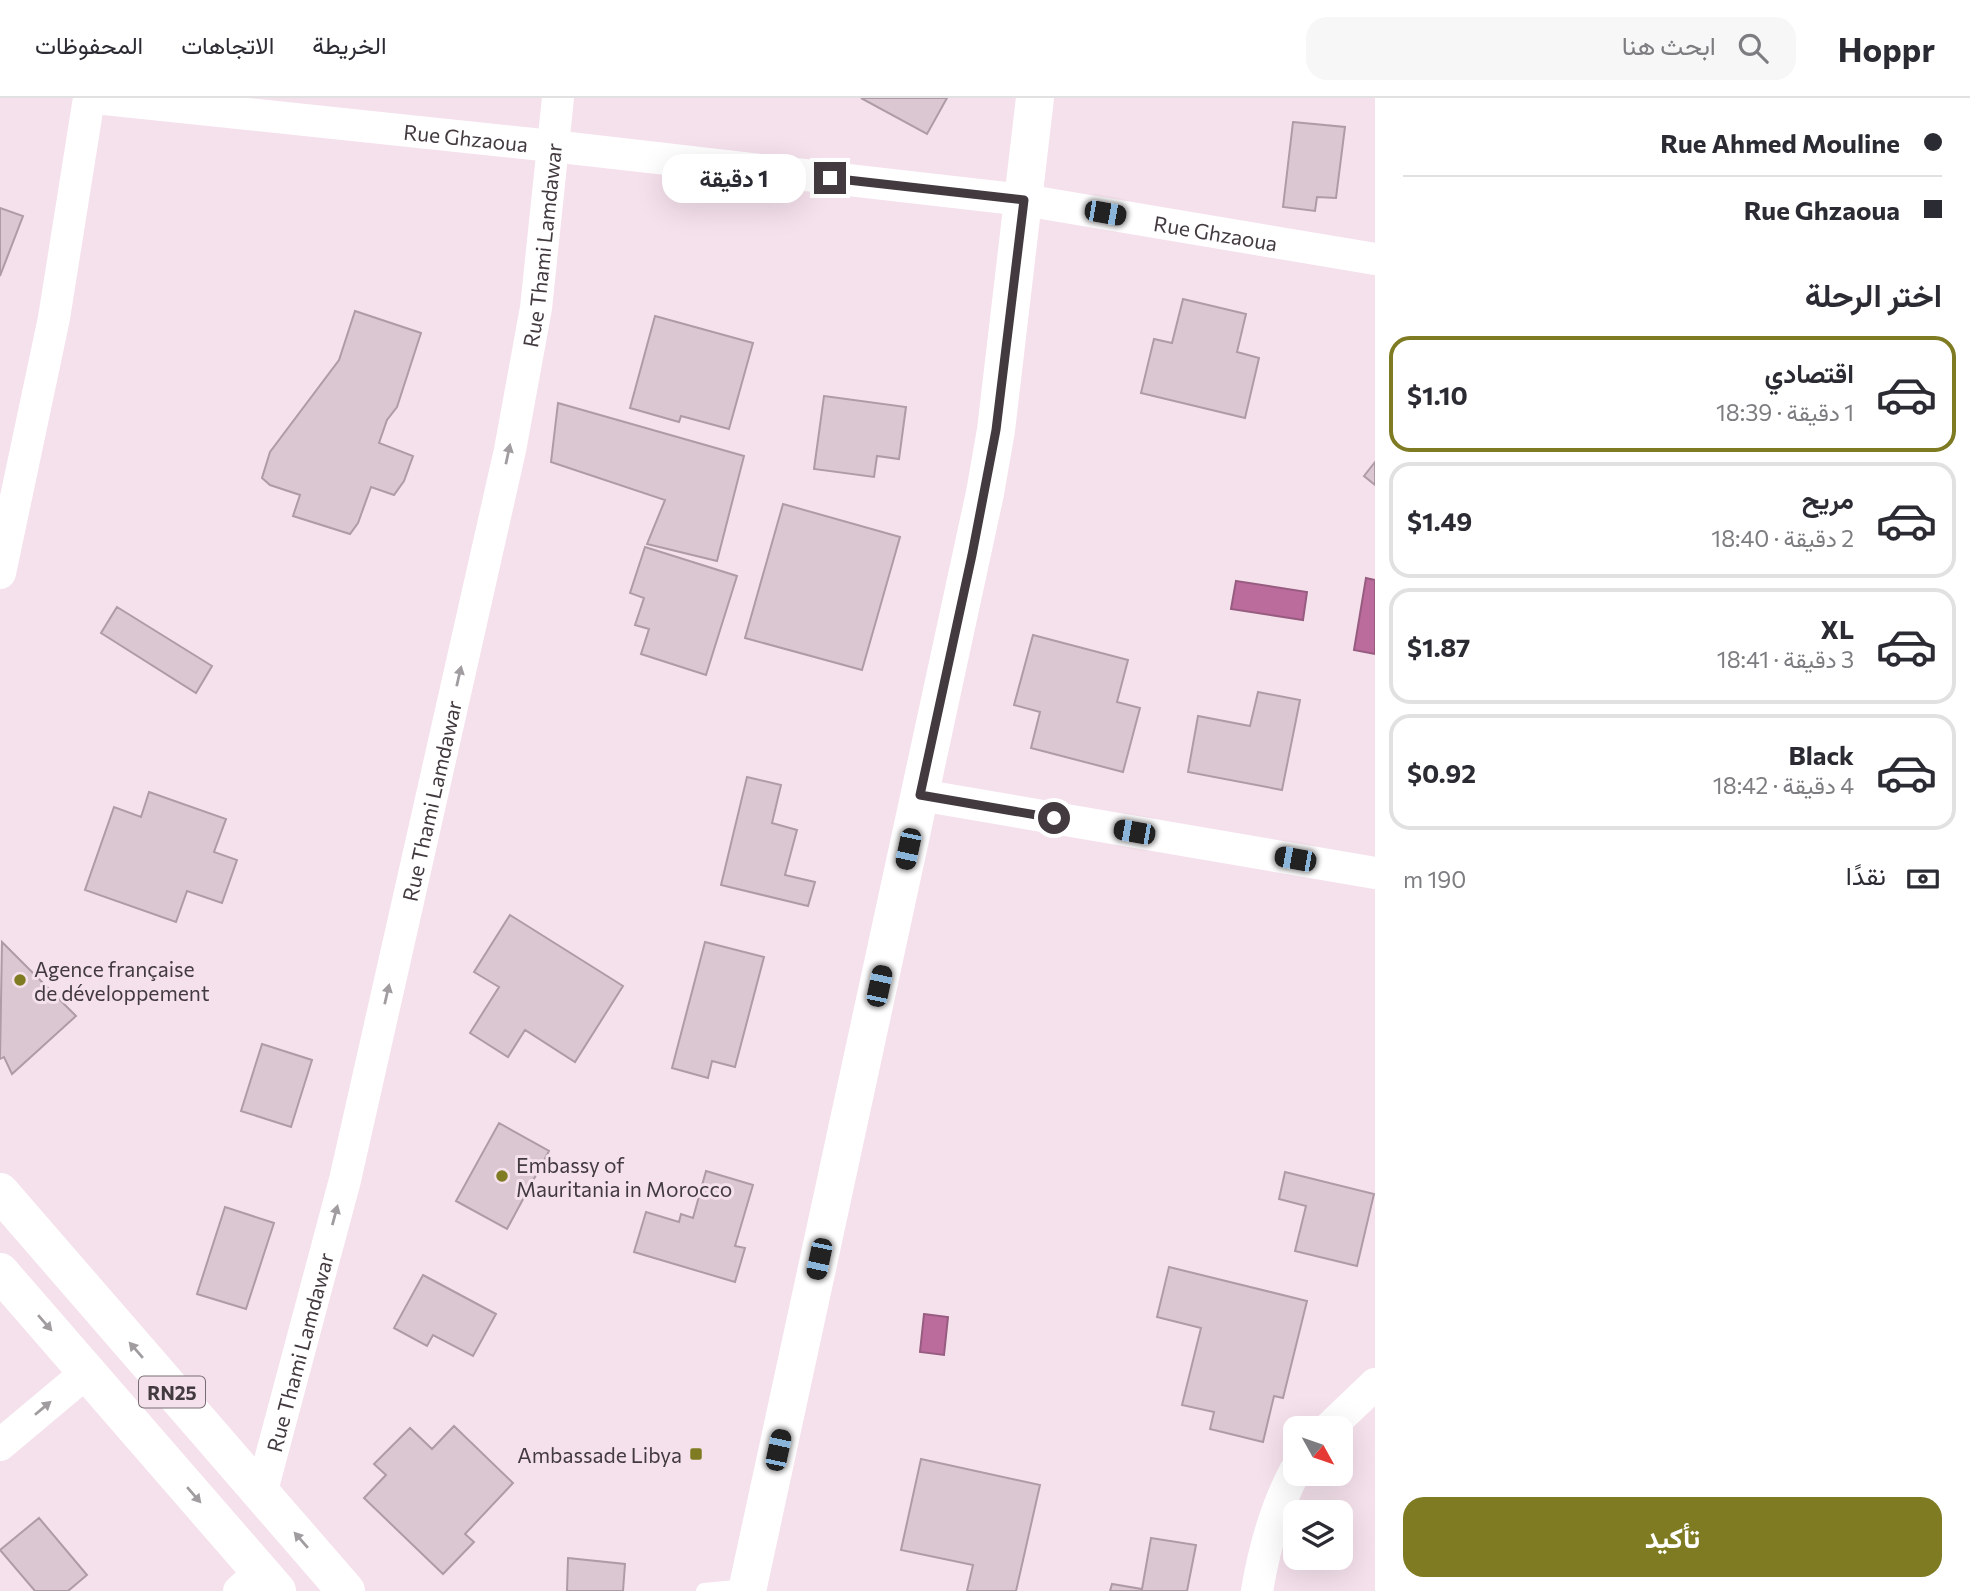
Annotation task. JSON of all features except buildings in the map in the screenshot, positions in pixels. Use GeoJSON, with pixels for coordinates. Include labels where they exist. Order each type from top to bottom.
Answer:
{"type":"FeatureCollection","features":[{"type":"Feature","properties":{"kind":"main road"},"geometry":{"type":"LineString","coordinates":[[748,1589],[972,555],[993,442],[1035,98]]}},
{"type":"Feature","properties":{"kind":"main road","name":"RN25"},"geometry":{"type":"LineString","coordinates":[[0,1192],[346,1591]]}},
{"type":"Feature","properties":{"kind":"main road","name":"RN25"},"geometry":{"type":"LineString","coordinates":[[0,1272],[87,1371],[259,1585]]}},
{"type":"Feature","properties":{"kind":"street"},"geometry":{"type":"LineString","coordinates":[[0,573],[54,318],[89,98]]}},
{"type":"Feature","properties":{"kind":"street","name":"Rue Ghzaoua"},"geometry":{"type":"LineString","coordinates":[[95,98],[552,146],[1024,200],[1375,259]]}},
{"type":"Feature","properties":{"kind":"street","name":"Rue Thami Lamdawar"},"geometry":{"type":"LineString","coordinates":[[261,1494],[345,1180],[510,450],[536,308],[558,98]]}},
{"type":"Feature","properties":{"kind":"street"},"geometry":{"type":"LineString","coordinates":[[920,795],[1375,873]]}},
{"type":"Feature","properties":{"kind":"street"},"geometry":{"type":"LineString","coordinates":[[0,1445],[87,1371]]}},
{"type":"Feature","properties":{"kind":"street"},"geometry":{"type":"LineString","coordinates":[[1342,1416],[1375,1384]]}},
{"type":"Feature","properties":{"kind":"street"},"geometry":{"type":"LineString","coordinates":[[1256,1591],[1278,1505],[1288,1486]]}},
{"type":"Feature","properties":{"kind":"lane"},"geometry":{"type":"LineString","coordinates":[[704,1591],[748,1589]]}},
{"type":"Feature","properties":{"kind":"shaded area"},"geometry":{"type":"Polygon","coordinates":[[[1366,578],[1375,580],[1375,654],[1354,650],[1366,578]]]}},
{"type":"Feature","properties":{"kind":"shaded area"},"geometry":{"type":"Polygon","coordinates":[[[1236,581],[1307,592],[1303,620],[1231,609],[1236,581]]]}},
{"type":"Feature","properties":{"kind":"shaded area"},"geometry":{"type":"Polygon","coordinates":[[[924,1314],[948,1317],[944,1355],[920,1352],[924,1314]]]}},
{"type":"Feature","properties":{"kind":"place","name":"Agence française de développement"},"geometry":{"type":"Point","coordinates":[20,980]}},
{"type":"Feature","properties":{"kind":"place","name":"Embassy of Mauritania in Morocco"},"geometry":{"type":"Point","coordinates":[502,1176]}},
{"type":"Feature","properties":{"kind":"place","name":"Ambassade Libya"},"geometry":{"type":"Point","coordinates":[696,1454]}},
{"type":"Feature","properties":{"kind":"route"},"geometry":{"type":"LineString","coordinates":[[830,178],[1024,200],[996,430],[985,493],[920,795],[1054,818]]}}]}
